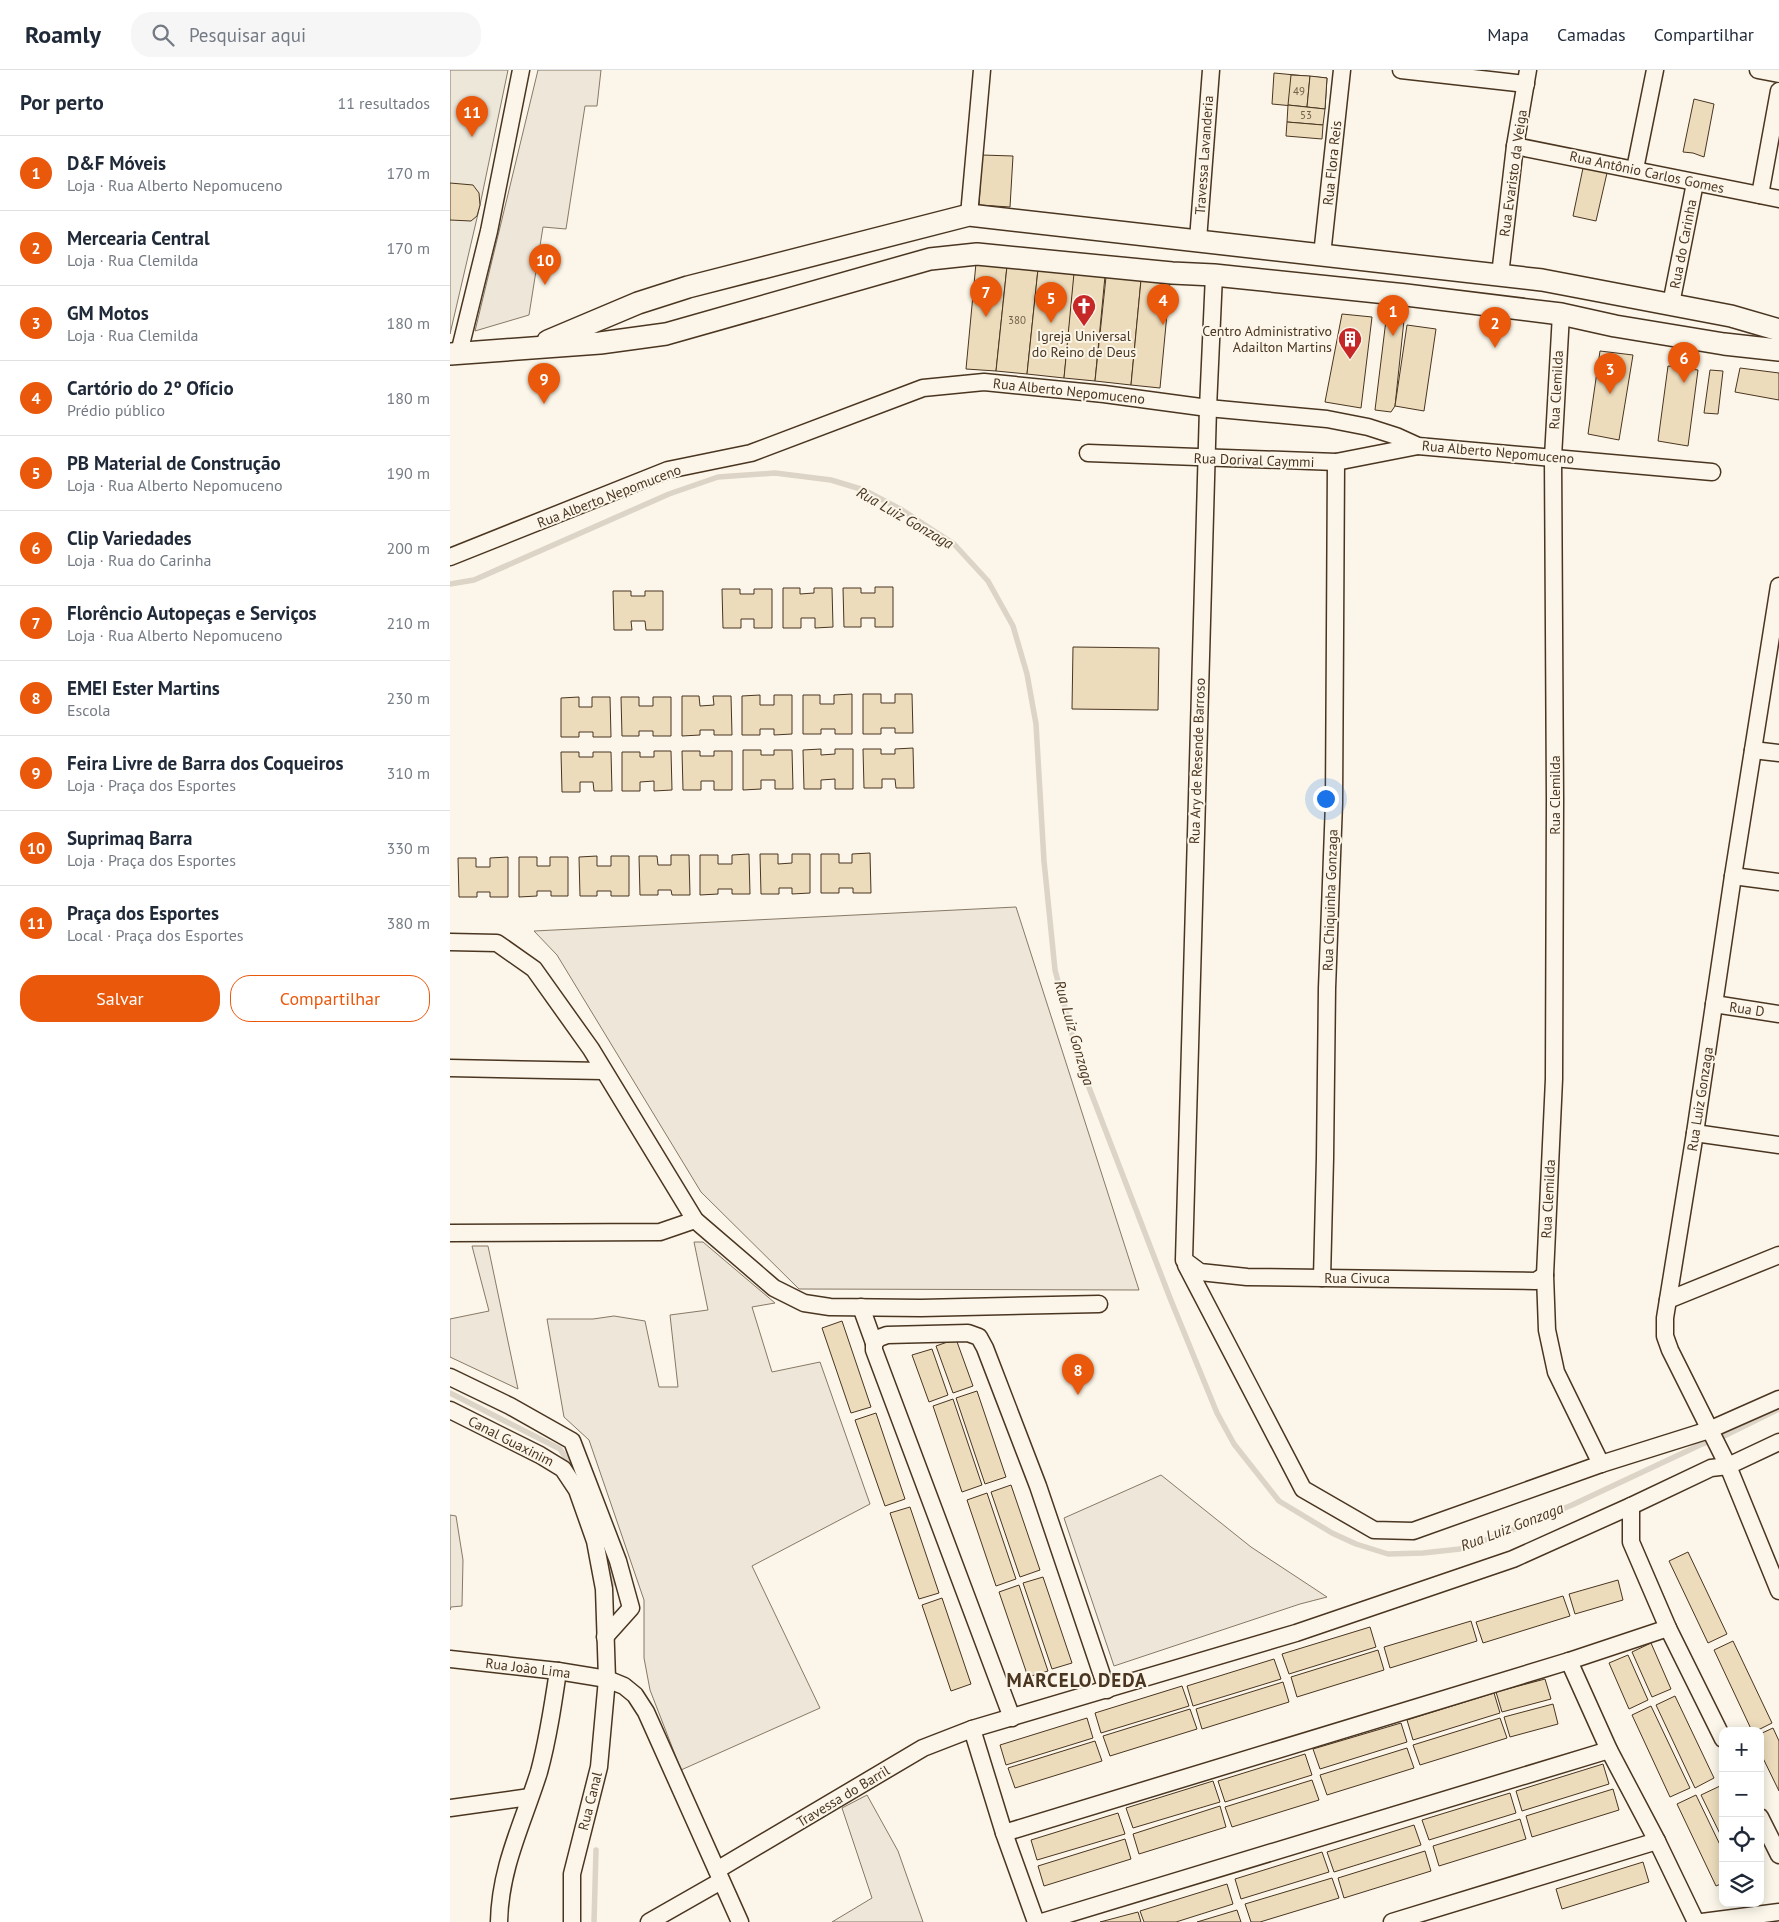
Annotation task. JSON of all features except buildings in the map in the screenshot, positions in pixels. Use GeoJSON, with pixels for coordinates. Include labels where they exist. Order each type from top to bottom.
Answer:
{"type":"FeatureCollection","features":[{"type":"Feature","properties":{"kind":"street"},"geometry":{"type":"LineString","coordinates":[[521,70],[489,231],[455,353],[611,342],[666,334],[930,259],[977,254],[1406,294],[1561,314],[1615,326],[1724,344],[1779,350]]}},
{"type":"Feature","properties":{"kind":"street"},"geometry":{"type":"LineString","coordinates":[[968,215],[982,70]]}},
{"type":"Feature","properties":{"kind":"street","name":"Travessa Lavanderia"},"geometry":{"type":"LineString","coordinates":[[1198,240],[1211,70]]}},
{"type":"Feature","properties":{"kind":"street","name":"Rua Flora Reis"},"geometry":{"type":"LineString","coordinates":[[1322,255],[1342,70]]}},
{"type":"Feature","properties":{"kind":"street"},"geometry":{"type":"LineString","coordinates":[[1401,70],[1527,77]]}},
{"type":"Feature","properties":{"kind":"street"},"geometry":{"type":"LineString","coordinates":[[1635,169],[1655,70]]}},
{"type":"Feature","properties":{"kind":"street"},"geometry":{"type":"LineString","coordinates":[[1758,70],[1779,74]]}},
{"type":"Feature","properties":{"kind":"street","name":"Rua Evaristo da Veiga"},"geometry":{"type":"LineString","coordinates":[[1500,275],[1515,146],[1527,77]]}},
{"type":"Feature","properties":{"kind":"street"},"geometry":{"type":"LineString","coordinates":[[1760,195],[1779,91]]}},
{"type":"Feature","properties":{"kind":"street","name":"Rua Antônio Carlos Gomes"},"geometry":{"type":"LineString","coordinates":[[1515,146],[1779,199]]}},
{"type":"Feature","properties":{"kind":"street","name":"Rua do Carinha"},"geometry":{"type":"LineString","coordinates":[[1671,304],[1695,183]]}},
{"type":"Feature","properties":{"kind":"street"},"geometry":{"type":"LineString","coordinates":[[534,347],[606,315],[688,287],[968,215],[1542,280],[1731,316],[1779,330]]}},
{"type":"Feature","properties":{"kind":"street","name":"Rua Ary de Resende Barroso"},"geometry":{"type":"LineString","coordinates":[[1184,1254],[1206,458],[1214,275]]}},
{"type":"Feature","properties":{"kind":"street","name":"Rua Clemilda"},"geometry":{"type":"LineString","coordinates":[[1561,314],[1553,457],[1554,1069],[1545,1276],[1546,1330],[1556,1372],[1601,1464]]}},
{"type":"Feature","properties":{"kind":"street"},"geometry":{"type":"LineString","coordinates":[[606,315],[611,342]]}},
{"type":"Feature","properties":{"kind":"street","name":"Rua Alberto Nepomuceno"},"geometry":{"type":"LineString","coordinates":[[450,558],[668,470],[751,453],[923,388],[984,382],[1104,394],[1208,408],[1327,419],[1368,427],[1396,436],[1418,446],[1712,472]]}},
{"type":"Feature","properties":{"kind":"street","name":"Rua Dorival Caymmi"},"geometry":{"type":"LineString","coordinates":[[1088,453],[1336,462],[1418,446]]}},
{"type":"Feature","properties":{"kind":"street","name":"Rua Chiquinha Gonzaga"},"geometry":{"type":"LineString","coordinates":[[1322,1278],[1326,988],[1334,803],[1336,462]]}},
{"type":"Feature","properties":{"kind":"street","name":"Rua Luiz Gonzaga"},"geometry":{"type":"LineString","coordinates":[[1778,1588],[1726,1462],[1670,1350],[1665,1336],[1664,1318],[1695,1133],[1753,750],[1777,623],[1779,586]]}},
{"type":"Feature","properties":{"kind":"street"},"geometry":{"type":"LineString","coordinates":[[1753,750],[1779,753]]}},
{"type":"Feature","properties":{"kind":"street"},"geometry":{"type":"LineString","coordinates":[[1733,876],[1779,882]]}},
{"type":"Feature","properties":{"kind":"street"},"geometry":{"type":"LineString","coordinates":[[450,942],[497,943],[534,969],[591,1049],[695,1220],[774,1288],[804,1303],[830,1308],[1098,1304]]}},
{"type":"Feature","properties":{"kind":"street","name":"Rua D"},"geometry":{"type":"LineString","coordinates":[[1714,1004],[1779,1014]]}},
{"type":"Feature","properties":{"kind":"street"},"geometry":{"type":"LineString","coordinates":[[450,1068],[603,1071]]}},
{"type":"Feature","properties":{"kind":"street"},"geometry":{"type":"LineString","coordinates":[[1695,1133],[1779,1145]]}},
{"type":"Feature","properties":{"kind":"street"},"geometry":{"type":"LineString","coordinates":[[450,1233],[660,1232],[695,1220]]}},
{"type":"Feature","properties":{"kind":"street"},"geometry":{"type":"LineString","coordinates":[[1184,1254],[1304,1489],[1374,1530],[1413,1531],[1601,1464],[1711,1433],[1779,1398]]}},
{"type":"Feature","properties":{"kind":"street","name":"Rua Civuca"},"geometry":{"type":"LineString","coordinates":[[1184,1254],[1200,1272],[1247,1277],[1536,1281],[1545,1276]]}},
{"type":"Feature","properties":{"kind":"street"},"geometry":{"type":"LineString","coordinates":[[1668,1300],[1779,1255]]}},
{"type":"Feature","properties":{"kind":"street"},"geometry":{"type":"LineString","coordinates":[[974,1306],[979,1337],[986,1348],[1038,1486],[1107,1690]]}},
{"type":"Feature","properties":{"kind":"street"},"geometry":{"type":"LineString","coordinates":[[861,1308],[874,1343],[874,1350],[1012,1718]]}},
{"type":"Feature","properties":{"kind":"street"},"geometry":{"type":"LineString","coordinates":[[874,1343],[886,1335],[968,1333],[979,1337]]}},
{"type":"Feature","properties":{"kind":"street"},"geometry":{"type":"LineString","coordinates":[[450,1377],[510,1406],[572,1441],[618,1561],[631,1608],[605,1637]]}},
{"type":"Feature","properties":{"kind":"street","name":"Canal Guaxinim"},"geometry":{"type":"LineString","coordinates":[[450,1410],[540,1454],[563,1469],[573,1483],[595,1541],[604,1589],[607,1679]]}},
{"type":"Feature","properties":{"kind":"street","name":"Travessa do Barril"},"geometry":{"type":"LineString","coordinates":[[649,1922],[923,1748],[972,1729],[1296,1633],[1513,1559],[1711,1468],[1779,1442]]}},
{"type":"Feature","properties":{"kind":"street"},"geometry":{"type":"LineString","coordinates":[[1631,1506],[1631,1542],[1668,1628],[1719,1731]]}},
{"type":"Feature","properties":{"kind":"street"},"geometry":{"type":"LineString","coordinates":[[1004,1833],[1569,1661],[1668,1628]]}},
{"type":"Feature","properties":{"kind":"street","name":"Rua João Lima"},"geometry":{"type":"LineString","coordinates":[[450,1658],[607,1679],[624,1686],[635,1696],[646,1712],[740,1922]]}},
{"type":"Feature","properties":{"kind":"street"},"geometry":{"type":"LineString","coordinates":[[1569,1661],[1609,1750],[1658,1841],[1696,1922]]}},
{"type":"Feature","properties":{"kind":"street"},"geometry":{"type":"LineString","coordinates":[[499,1922],[499,1901],[505,1870],[547,1743],[558,1671]]}},
{"type":"Feature","properties":{"kind":"street","name":"Rua Canal"},"geometry":{"type":"LineString","coordinates":[[572,1922],[572,1874],[599,1767],[607,1679]]}},
{"type":"Feature","properties":{"kind":"street"},"geometry":{"type":"LineString","coordinates":[[972,1729],[1004,1833],[1036,1922]]}},
{"type":"Feature","properties":{"kind":"street"},"geometry":{"type":"LineString","coordinates":[[1042,1922],[1609,1750]]}},
{"type":"Feature","properties":{"kind":"street"},"geometry":{"type":"LineString","coordinates":[[450,1808],[530,1796]]}},
{"type":"Feature","properties":{"kind":"street"},"geometry":{"type":"LineString","coordinates":[[1764,1825],[1779,1856]]}},
{"type":"Feature","properties":{"kind":"street"},"geometry":{"type":"LineString","coordinates":[[1392,1922],[1658,1841]]}},
{"type":"Feature","properties":{"kind":"street"},"geometry":{"type":"LineString","coordinates":[[1702,1922],[1779,1912]]}},
{"type":"Feature","properties":{"kind":"shaded area"},"geometry":{"type":"Polygon","coordinates":[[[450,70],[508,70],[480,205],[450,334],[450,70]]]}},
{"type":"Feature","properties":{"kind":"shaded area"},"geometry":{"type":"Polygon","coordinates":[[[538,70],[601,70],[597,106],[585,106],[566,229],[543,227],[529,315],[475,331],[538,70]]]}},
{"type":"Feature","properties":{"kind":"shaded area"},"geometry":{"type":"Polygon","coordinates":[[[1016,907],[1139,1290],[799,1289],[701,1192],[557,955],[534,931],[1016,907]]]}},
{"type":"Feature","properties":{"kind":"shaded area"},"geometry":{"type":"Polygon","coordinates":[[[694,1242],[703,1242],[775,1303],[752,1307],[772,1372],[820,1362],[870,1504],[752,1566],[820,1708],[681,1770],[650,1690],[644,1658],[644,1600],[589,1440],[564,1417],[547,1319],[593,1319],[614,1316],[645,1321],[659,1387],[678,1387],[670,1315],[708,1310],[694,1242]]]}},
{"type":"Feature","properties":{"kind":"shaded area"},"geometry":{"type":"Polygon","coordinates":[[[472,1246],[488,1246],[518,1389],[450,1357],[450,1319],[489,1311],[472,1246]]]}},
{"type":"Feature","properties":{"kind":"shaded area"},"geometry":{"type":"Polygon","coordinates":[[[1161,1475],[1251,1547],[1327,1597],[1300,1604],[1114,1666],[1064,1518],[1161,1475]]]}},
{"type":"Feature","properties":{"kind":"shaded area"},"geometry":{"type":"Polygon","coordinates":[[[450,1515],[456,1516],[463,1560],[462,1606],[451,1607],[450,1610],[450,1515]]]}},
{"type":"Feature","properties":{"kind":"shaded area"},"geometry":{"type":"Polygon","coordinates":[[[867,1795],[898,1851],[923,1922],[832,1922],[872,1898],[842,1808],[867,1795]]]}},
{"type":"Feature","properties":{"kind":"waterway","name":"Rua Luiz Gonzaga"},"geometry":{"type":"LineString","coordinates":[[450,584],[474,580],[669,494],[718,477],[775,473],[831,480],[864,490],[902,510],[954,544],[988,581],[1013,626],[1027,674],[1036,724],[1044,861],[1055,970],[1080,1064],[1170,1298],[1217,1413],[1234,1444],[1279,1501],[1332,1533],[1356,1544],[1388,1554],[1460,1549],[1505,1533],[1572,1505],[1779,1409]]}},
{"type":"Feature","properties":{"kind":"waterway"},"geometry":{"type":"LineString","coordinates":[[450,1393],[560,1449],[577,1475]]}},
{"type":"Feature","properties":{"kind":"waterway"},"geometry":{"type":"LineString","coordinates":[[607,1567],[613,1584]]}},
{"type":"Feature","properties":{"kind":"waterway"},"geometry":{"type":"LineString","coordinates":[[594,1922],[596,1850]]}},
{"type":"Feature","properties":{"kind":"place","name":"Praça dos Esportes"},"geometry":{"type":"Point","coordinates":[472,137]}},
{"type":"Feature","properties":{"kind":"place","name":"Suprimaq Barra"},"geometry":{"type":"Point","coordinates":[545,285]}},
{"type":"Feature","properties":{"kind":"place","name":"Florêncio Autopeças e Serviços"},"geometry":{"type":"Point","coordinates":[986,317]}},
{"type":"Feature","properties":{"kind":"place","name":"PB Material de Construção"},"geometry":{"type":"Point","coordinates":[1051,323]}},
{"type":"Feature","properties":{"kind":"place","name":"Cartório do 2º Ofício"},"geometry":{"type":"Point","coordinates":[1163,325]}},
{"type":"Feature","properties":{"kind":"place","name":"Igreja Universal do Reino de Deus"},"geometry":{"type":"Point","coordinates":[1084,327]}},
{"type":"Feature","properties":{"kind":"place","name":"D&F Móveis"},"geometry":{"type":"Point","coordinates":[1393,336]}},
{"type":"Feature","properties":{"kind":"place","name":"Mercearia Central"},"geometry":{"type":"Point","coordinates":[1495,348]}},
{"type":"Feature","properties":{"kind":"place","name":"Centro Administrativo Adailton Martins"},"geometry":{"type":"Point","coordinates":[1350,360]}},
{"type":"Feature","properties":{"kind":"place","name":"Clip Variedades"},"geometry":{"type":"Point","coordinates":[1684,383]}},
{"type":"Feature","properties":{"kind":"place","name":"GM Motos"},"geometry":{"type":"Point","coordinates":[1610,394]}},
{"type":"Feature","properties":{"kind":"place","name":"Feira Livre de Barra dos Coqueiros"},"geometry":{"type":"Point","coordinates":[544,404]}},
{"type":"Feature","properties":{"kind":"place","name":"EMEI Ester Martins"},"geometry":{"type":"Point","coordinates":[1078,1395]}},
{"type":"Feature","properties":{"kind":"district","name":"MARCELO DEDA"},"geometry":{"type":"Point","coordinates":[1077,1680]}}]}
